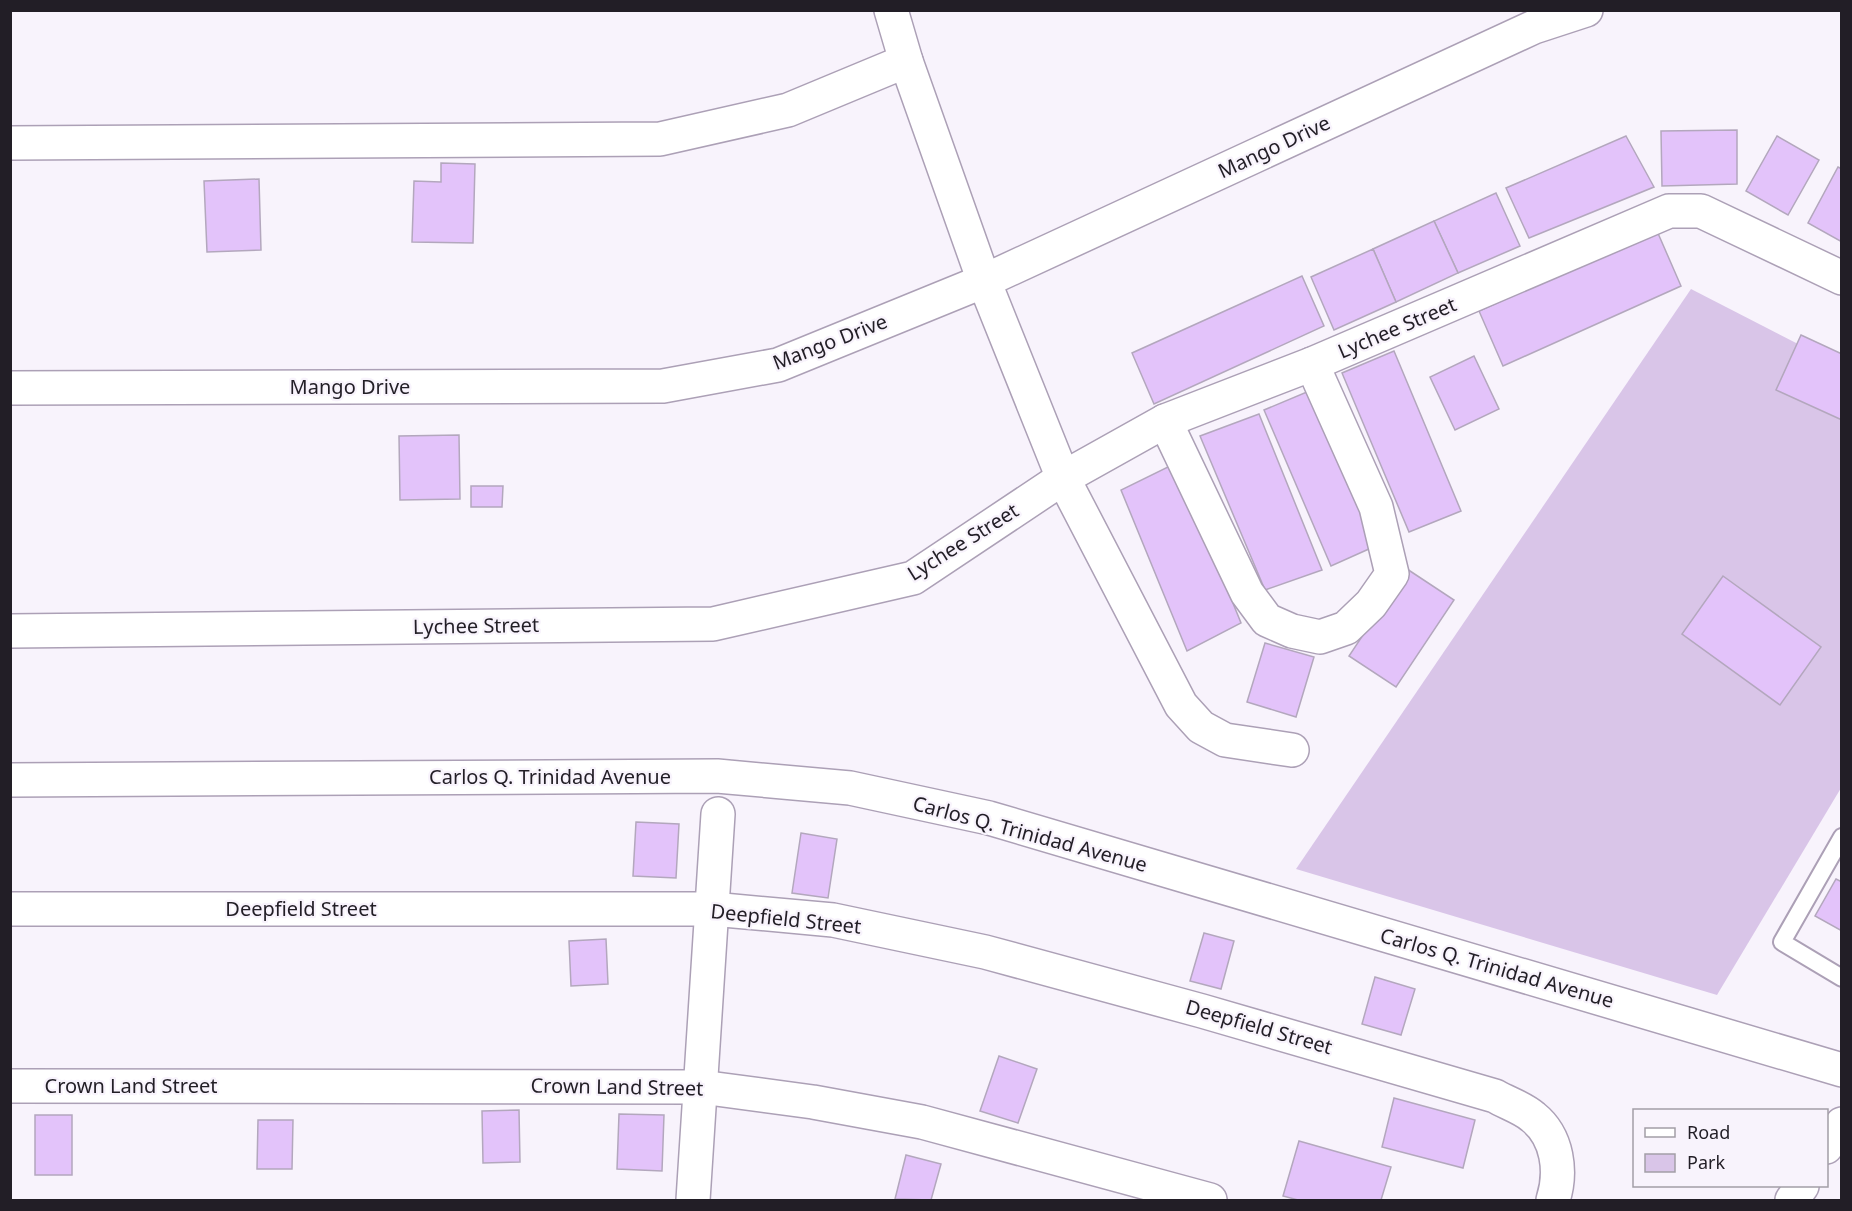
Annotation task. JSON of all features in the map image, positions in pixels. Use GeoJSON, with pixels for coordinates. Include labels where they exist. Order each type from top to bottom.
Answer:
{"type":"FeatureCollection","features":[{"type":"Feature","properties":{"kind":"street"},"geometry":{"type":"LineString","coordinates":[[891,10],[906,61],[984,280],[1063,478],[1181,705],[1201,727],[1225,740],[1292,750]]}},
{"type":"Feature","properties":{"kind":"street","name":"Mango Drive"},"geometry":{"type":"LineString","coordinates":[[10,388],[663,386],[778,365],[984,280],[1534,27],[1586,10]]}},
{"type":"Feature","properties":{"kind":"street"},"geometry":{"type":"LineString","coordinates":[[10,143],[660,140],[788,110],[906,61]]}},
{"type":"Feature","properties":{"kind":"street","name":"Lychee Street"},"geometry":{"type":"LineString","coordinates":[[10,631],[713,624],[913,578],[1063,478],[1165,421],[1312,364],[1669,211],[1701,211],[1842,278]]}},
{"type":"Feature","properties":{"kind":"street"},"geometry":{"type":"LineString","coordinates":[[1165,421],[1247,593],[1267,620],[1293,631],[1320,637],[1346,628],[1371,604],[1392,574],[1376,507],[1312,364]]}},
{"type":"Feature","properties":{"kind":"street","name":"Carlos Q. Trinidad Avenue"},"geometry":{"type":"LineString","coordinates":[[10,780],[717,776],[850,788],[989,818],[1842,1070]]}},
{"type":"Feature","properties":{"kind":"street"},"geometry":{"type":"LineString","coordinates":[[693,1200],[718,814]]}},
{"type":"Feature","properties":{"kind":"street","name":"Deepfield Street"},"geometry":{"type":"LineString","coordinates":[[10,909],[712,909],[833,920],[985,952],[1202,1011],[1496,1096],[1534,1118],[1555,1146],[1558,1186],[1553,1200]]}},
{"type":"Feature","properties":{"kind":"street","name":"Crown Land Street"},"geometry":{"type":"LineString","coordinates":[[10,1086],[701,1087],[813,1102],[922,1122],[1210,1200]]}},
{"type":"Feature","properties":{"kind":"street"},"geometry":{"type":"LineString","coordinates":[[1828,1145],[1842,1124]]}},
{"type":"Feature","properties":{"kind":"street"},"geometry":{"type":"LineString","coordinates":[[1792,1200],[1801,1187]]}},
{"type":"Feature","properties":{"kind":"lane"},"geometry":{"type":"LineString","coordinates":[[1842,837],[1782,942],[1842,978]]}},
{"type":"Feature","properties":{"kind":"green space"},"geometry":{"type":"Polygon","coordinates":[[[1691,289],[1841,366],[1841,788],[1717,995],[1296,869],[1691,289]]]}},
{"type":"Feature","properties":{"kind":"building"},"geometry":{"type":"Polygon","coordinates":[[[1737,130],[1737,184],[1662,186],[1661,131],[1737,130]]]}},
{"type":"Feature","properties":{"kind":"building"},"geometry":{"type":"Polygon","coordinates":[[[1626,136],[1654,187],[1529,238],[1506,188],[1626,136]]]}},
{"type":"Feature","properties":{"kind":"building"},"geometry":{"type":"Polygon","coordinates":[[[1777,136],[1819,160],[1788,215],[1746,191],[1777,136]]]}},
{"type":"Feature","properties":{"kind":"building"},"geometry":{"type":"Polygon","coordinates":[[[441,163],[475,164],[473,243],[412,242],[414,181],[441,182],[441,163]]]}},
{"type":"Feature","properties":{"kind":"building"},"geometry":{"type":"Polygon","coordinates":[[[1838,167],[1842,169],[1842,242],[1808,223],[1838,167]]]}},
{"type":"Feature","properties":{"kind":"building"},"geometry":{"type":"Polygon","coordinates":[[[259,179],[261,250],[207,252],[204,181],[259,179]]]}},
{"type":"Feature","properties":{"kind":"building"},"geometry":{"type":"Polygon","coordinates":[[[1496,193],[1520,246],[1458,273],[1434,221],[1496,193]]]}},
{"type":"Feature","properties":{"kind":"building"},"geometry":{"type":"Polygon","coordinates":[[[1434,221],[1458,273],[1396,302],[1373,249],[1434,221]]]}},
{"type":"Feature","properties":{"kind":"building"},"geometry":{"type":"Polygon","coordinates":[[[1657,231],[1681,286],[1503,366],[1479,311],[1657,231]]]}},
{"type":"Feature","properties":{"kind":"building"},"geometry":{"type":"Polygon","coordinates":[[[1373,249],[1396,302],[1334,330],[1311,277],[1373,249]]]}},
{"type":"Feature","properties":{"kind":"building"},"geometry":{"type":"Polygon","coordinates":[[[1302,276],[1324,326],[1154,404],[1132,353],[1302,276]]]}},
{"type":"Feature","properties":{"kind":"building"},"geometry":{"type":"Polygon","coordinates":[[[1801,335],[1842,354],[1842,420],[1776,390],[1801,335]]]}},
{"type":"Feature","properties":{"kind":"building"},"geometry":{"type":"Polygon","coordinates":[[[1394,351],[1461,511],[1409,532],[1342,373],[1394,351]]]}},
{"type":"Feature","properties":{"kind":"building"},"geometry":{"type":"Polygon","coordinates":[[[1474,356],[1499,409],[1455,430],[1430,377],[1474,356]]]}},
{"type":"Feature","properties":{"kind":"building"},"geometry":{"type":"Polygon","coordinates":[[[1314,389],[1380,544],[1331,566],[1264,410],[1314,389]]]}},
{"type":"Feature","properties":{"kind":"building"},"geometry":{"type":"Polygon","coordinates":[[[1259,414],[1322,570],[1265,590],[1200,436],[1259,414]]]}},
{"type":"Feature","properties":{"kind":"building"},"geometry":{"type":"Polygon","coordinates":[[[459,435],[460,499],[400,500],[399,436],[459,435]]]}},
{"type":"Feature","properties":{"kind":"building"},"geometry":{"type":"Polygon","coordinates":[[[1176,463],[1241,623],[1187,651],[1121,490],[1176,463]]]}},
{"type":"Feature","properties":{"kind":"building"},"geometry":{"type":"Polygon","coordinates":[[[471,486],[503,486],[502,507],[471,507],[471,486]]]}},
{"type":"Feature","properties":{"kind":"building"},"geometry":{"type":"Polygon","coordinates":[[[1407,569],[1454,600],[1396,687],[1349,656],[1407,569]]]}},
{"type":"Feature","properties":{"kind":"building"},"geometry":{"type":"Polygon","coordinates":[[[1723,576],[1821,647],[1780,705],[1682,634],[1723,576]]]}},
{"type":"Feature","properties":{"kind":"building"},"geometry":{"type":"Polygon","coordinates":[[[1265,643],[1314,657],[1296,717],[1247,702],[1265,643]]]}},
{"type":"Feature","properties":{"kind":"building"},"geometry":{"type":"Polygon","coordinates":[[[636,822],[679,824],[676,878],[633,876],[636,822]]]}},
{"type":"Feature","properties":{"kind":"building"},"geometry":{"type":"Polygon","coordinates":[[[801,833],[837,839],[828,898],[792,893],[801,833]]]}},
{"type":"Feature","properties":{"kind":"building"},"geometry":{"type":"Polygon","coordinates":[[[1836,879],[1842,882],[1842,931],[1815,916],[1836,879]]]}},
{"type":"Feature","properties":{"kind":"building"},"geometry":{"type":"Polygon","coordinates":[[[1204,933],[1234,941],[1221,989],[1190,981],[1204,933]]]}},
{"type":"Feature","properties":{"kind":"building"},"geometry":{"type":"Polygon","coordinates":[[[606,939],[608,984],[571,986],[569,941],[606,939]]]}},
{"type":"Feature","properties":{"kind":"building"},"geometry":{"type":"Polygon","coordinates":[[[1375,977],[1415,989],[1401,1035],[1362,1024],[1375,977]]]}},
{"type":"Feature","properties":{"kind":"building"},"geometry":{"type":"Polygon","coordinates":[[[999,1056],[1037,1069],[1018,1123],[980,1111],[999,1056]]]}},
{"type":"Feature","properties":{"kind":"building"},"geometry":{"type":"Polygon","coordinates":[[[1394,1098],[1475,1120],[1463,1168],[1382,1147],[1394,1098]]]}},
{"type":"Feature","properties":{"kind":"building"},"geometry":{"type":"Polygon","coordinates":[[[519,1110],[520,1162],[483,1163],[482,1111],[519,1110]]]}},
{"type":"Feature","properties":{"kind":"building"},"geometry":{"type":"Polygon","coordinates":[[[619,1114],[664,1115],[662,1171],[617,1169],[619,1114]]]}},
{"type":"Feature","properties":{"kind":"building"},"geometry":{"type":"Polygon","coordinates":[[[35,1115],[72,1115],[72,1175],[35,1175],[35,1115]]]}},
{"type":"Feature","properties":{"kind":"building"},"geometry":{"type":"Polygon","coordinates":[[[258,1120],[293,1120],[292,1169],[257,1169],[258,1120]]]}},
{"type":"Feature","properties":{"kind":"building"},"geometry":{"type":"Polygon","coordinates":[[[1299,1141],[1391,1167],[1381,1200],[1298,1200],[1283,1196],[1299,1141]]]}},
{"type":"Feature","properties":{"kind":"building"},"geometry":{"type":"Polygon","coordinates":[[[906,1155],[941,1164],[931,1200],[895,1199],[906,1155]]]}}]}
